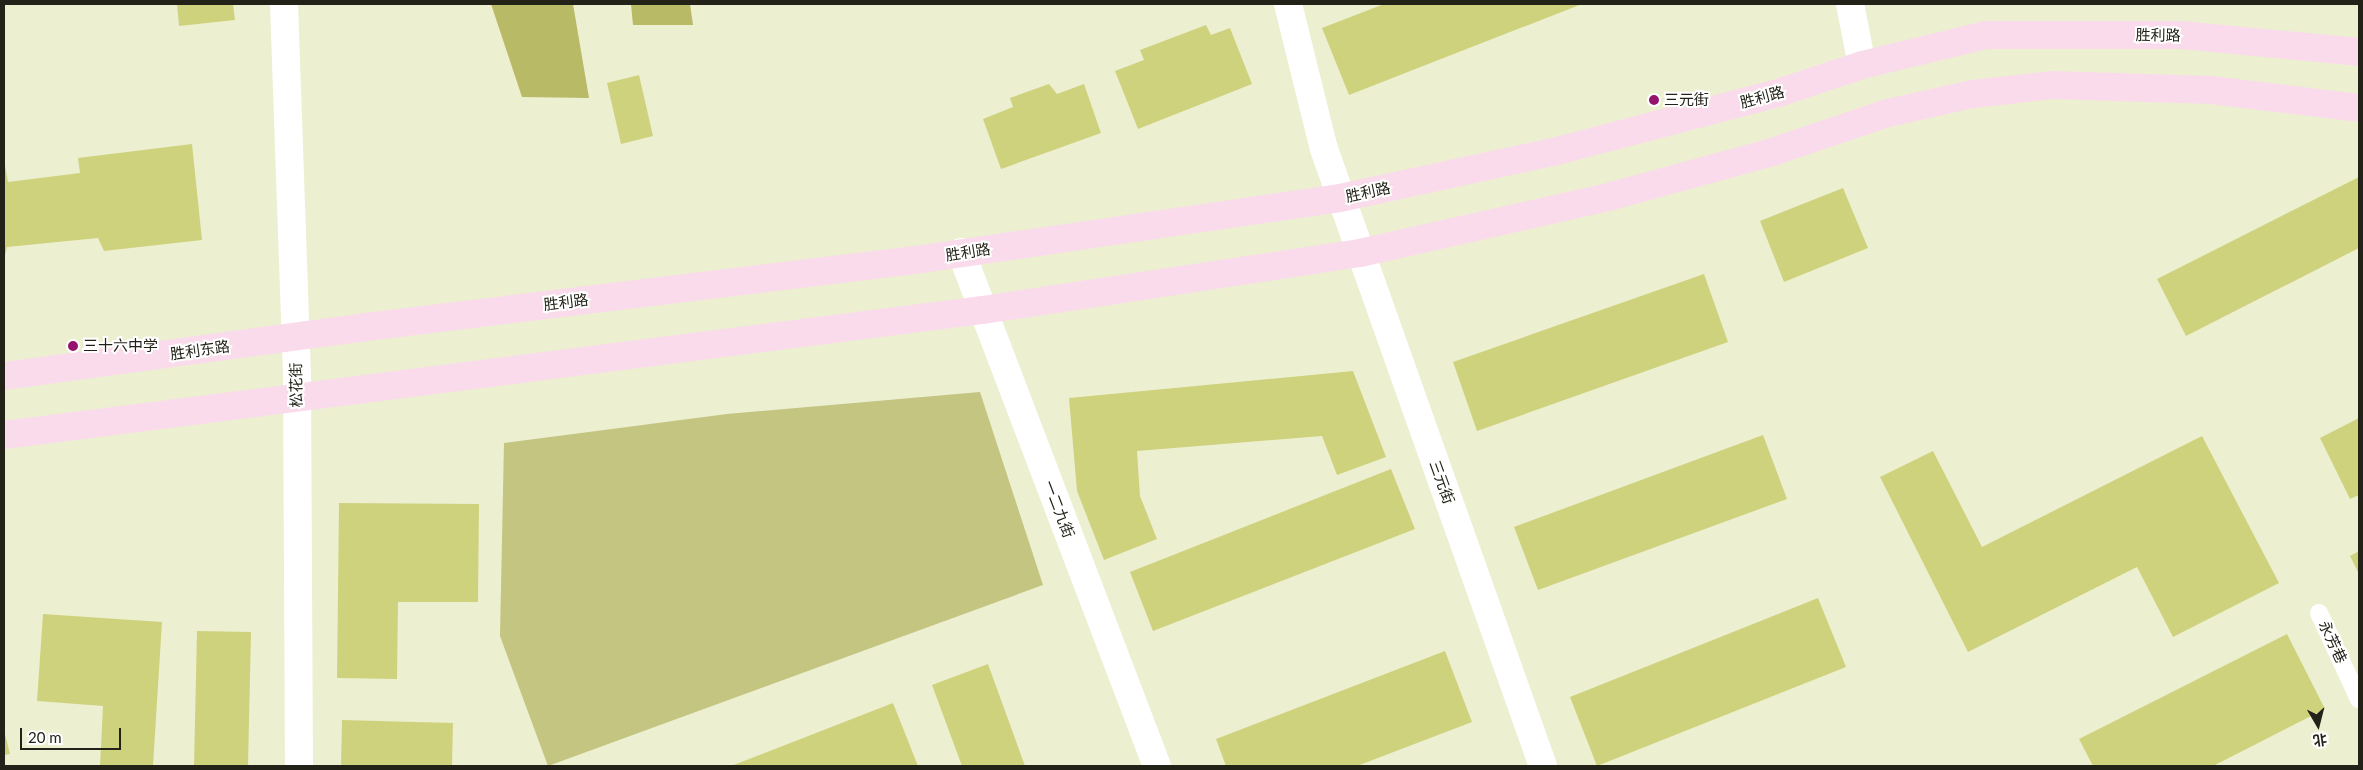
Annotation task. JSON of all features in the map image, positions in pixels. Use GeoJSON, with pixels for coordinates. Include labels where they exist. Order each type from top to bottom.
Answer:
{"type":"FeatureCollection","features":[{"type":"Feature","properties":{"kind":"main road","name":"胜利路"},"geometry":{"type":"LineString","coordinates":[[366,327],[961,252],[1340,198],[1553,152],[1781,92],[1862,65],[1986,35],[2182,35],[2359,52]]}},
{"type":"Feature","properties":{"kind":"main road"},"geometry":{"type":"LineString","coordinates":[[4,435],[983,310],[1360,252],[1608,197],[1772,152],[1888,113],[1972,94],[2052,85],[2201,90],[2359,108]]}},
{"type":"Feature","properties":{"kind":"main road","name":"胜利东路"},"geometry":{"type":"LineString","coordinates":[[4,376],[366,327]]}},
{"type":"Feature","properties":{"kind":"street","name":"松花街"},"geometry":{"type":"LineString","coordinates":[[284,4],[297,384],[300,766]]}},
{"type":"Feature","properties":{"kind":"street","name":"三元街"},"geometry":{"type":"LineString","coordinates":[[1288,4],[1324,149],[1340,198],[1543,766]]}},
{"type":"Feature","properties":{"kind":"street"},"geometry":{"type":"LineString","coordinates":[[1850,4],[1862,65]]}},
{"type":"Feature","properties":{"kind":"street","name":"一二九街"},"geometry":{"type":"LineString","coordinates":[[961,252],[1157,766]]}},
{"type":"Feature","properties":{"kind":"lane","name":"永芳巷"},"geometry":{"type":"LineString","coordinates":[[2319,612],[2359,699]]}},
{"type":"Feature","properties":{"kind":"green space"},"geometry":{"type":"Polygon","coordinates":[[[491,4],[573,4],[589,98],[522,97],[491,4]]]}},
{"type":"Feature","properties":{"kind":"green space"},"geometry":{"type":"Polygon","coordinates":[[[631,4],[690,4],[693,25],[633,25],[631,4]]]}},
{"type":"Feature","properties":{"kind":"green space"},"geometry":{"type":"Polygon","coordinates":[[[980,392],[1043,585],[548,766],[500,636],[504,443],[727,414],[980,392]]]}},
{"type":"Feature","properties":{"kind":"building"},"geometry":{"type":"Polygon","coordinates":[[[177,4],[233,4],[235,20],[179,26],[177,4]]]}},
{"type":"Feature","properties":{"kind":"building"},"geometry":{"type":"Polygon","coordinates":[[[1384,4],[1582,4],[1349,95],[1322,28],[1384,4]]]}},
{"type":"Feature","properties":{"kind":"building"},"geometry":{"type":"Polygon","coordinates":[[[1206,25],[1211,35],[1230,28],[1252,84],[1138,129],[1115,71],[1144,60],[1140,50],[1206,25]]]}},
{"type":"Feature","properties":{"kind":"building"},"geometry":{"type":"Polygon","coordinates":[[[639,75],[653,136],[621,144],[607,83],[639,75]]]}},
{"type":"Feature","properties":{"kind":"building"},"geometry":{"type":"Polygon","coordinates":[[[1049,84],[1057,94],[1084,84],[1101,133],[1001,169],[983,119],[1013,107],[1010,98],[1049,84]]]}},
{"type":"Feature","properties":{"kind":"building"},"geometry":{"type":"Polygon","coordinates":[[[192,144],[202,240],[104,251],[98,238],[7,247],[4,260],[4,160],[8,182],[80,173],[78,158],[192,144]]]}},
{"type":"Feature","properties":{"kind":"building"},"geometry":{"type":"Polygon","coordinates":[[[2359,177],[2359,248],[2186,336],[2157,279],[2359,177]]]}},
{"type":"Feature","properties":{"kind":"building"},"geometry":{"type":"Polygon","coordinates":[[[1843,188],[1868,248],[1784,282],[1760,221],[1843,188]]]}},
{"type":"Feature","properties":{"kind":"building"},"geometry":{"type":"Polygon","coordinates":[[[1704,274],[1728,342],[1477,431],[1453,362],[1704,274]]]}},
{"type":"Feature","properties":{"kind":"building"},"geometry":{"type":"Polygon","coordinates":[[[1353,371],[1386,457],[1337,475],[1322,436],[1137,451],[1140,496],[1157,539],[1104,560],[1077,491],[1069,398],[1353,371]]]}},
{"type":"Feature","properties":{"kind":"building"},"geometry":{"type":"Polygon","coordinates":[[[2359,418],[2359,495],[2350,499],[2320,438],[2359,418]]]}},
{"type":"Feature","properties":{"kind":"building"},"geometry":{"type":"Polygon","coordinates":[[[1763,435],[1787,499],[1538,590],[1514,527],[1763,435]]]}},
{"type":"Feature","properties":{"kind":"building"},"geometry":{"type":"Polygon","coordinates":[[[2202,436],[2279,583],[2173,637],[2137,567],[1968,652],[1880,477],[1933,451],[1982,547],[2202,436]]]}},
{"type":"Feature","properties":{"kind":"building"},"geometry":{"type":"Polygon","coordinates":[[[1391,469],[1415,529],[1153,631],[1130,572],[1391,469]]]}},
{"type":"Feature","properties":{"kind":"building"},"geometry":{"type":"Polygon","coordinates":[[[339,503],[479,504],[478,602],[398,602],[397,679],[337,678],[339,503]]]}},
{"type":"Feature","properties":{"kind":"building"},"geometry":{"type":"Polygon","coordinates":[[[2359,551],[2359,574],[2350,556],[2359,551]]]}},
{"type":"Feature","properties":{"kind":"building"},"geometry":{"type":"Polygon","coordinates":[[[1818,598],[1846,667],[1597,766],[1570,697],[1818,598]]]}},
{"type":"Feature","properties":{"kind":"building"},"geometry":{"type":"Polygon","coordinates":[[[43,614],[162,622],[153,766],[100,766],[103,706],[37,701],[43,614]]]}},
{"type":"Feature","properties":{"kind":"building"},"geometry":{"type":"Polygon","coordinates":[[[197,631],[251,632],[248,766],[194,766],[197,631]]]}},
{"type":"Feature","properties":{"kind":"building"},"geometry":{"type":"Polygon","coordinates":[[[2287,634],[2325,709],[2213,766],[2093,766],[2079,739],[2287,634]]]}},
{"type":"Feature","properties":{"kind":"building"},"geometry":{"type":"Polygon","coordinates":[[[1445,651],[1472,722],[1357,766],[1226,766],[1216,739],[1445,651]]]}},
{"type":"Feature","properties":{"kind":"building"},"geometry":{"type":"Polygon","coordinates":[[[988,664],[1025,766],[962,766],[932,685],[988,664]]]}},
{"type":"Feature","properties":{"kind":"building"},"geometry":{"type":"Polygon","coordinates":[[[893,703],[918,766],[731,766],[893,703]]]}},
{"type":"Feature","properties":{"kind":"building"},"geometry":{"type":"Polygon","coordinates":[[[342,720],[453,723],[452,766],[341,766],[342,720]]]}},
{"type":"Feature","properties":{"kind":"building"},"geometry":{"type":"Polygon","coordinates":[[[4,730],[10,754],[4,755],[4,730]]]}},
{"type":"Feature","properties":{"kind":"place","name":"三元街"},"geometry":{"type":"Point","coordinates":[1654,100]}},
{"type":"Feature","properties":{"kind":"place","name":"三十六中学"},"geometry":{"type":"Point","coordinates":[73,346]}}]}
